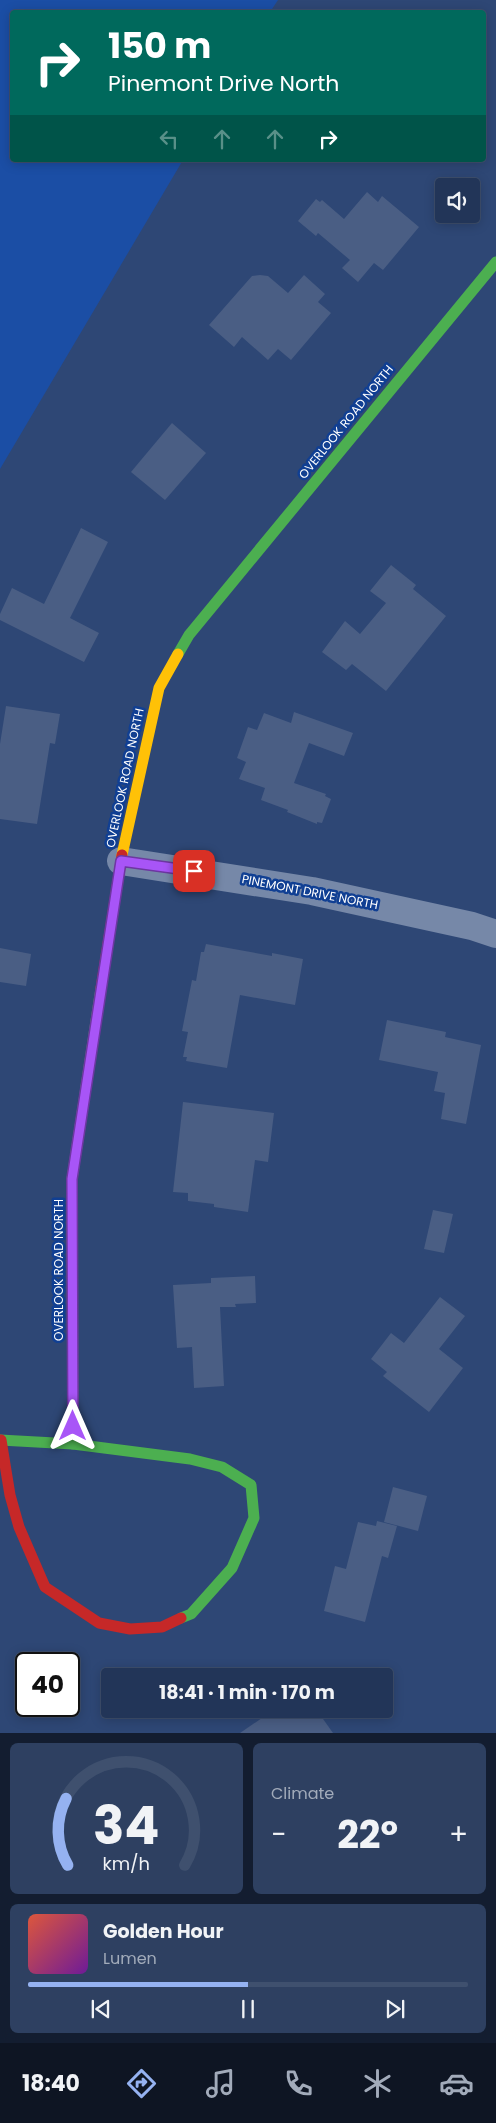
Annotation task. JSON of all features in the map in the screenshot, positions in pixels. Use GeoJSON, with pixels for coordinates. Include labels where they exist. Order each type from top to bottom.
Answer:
{"type":"FeatureCollection","features":[{"type":"Feature","properties":{"kind":"street","name":"OVERLOOK ROAD NORTH"},"geometry":{"type":"LineString","coordinates":[[73,1444],[72,1179],[121,861],[158,688],[189,635],[496,262]]}},
{"type":"Feature","properties":{"kind":"street","name":"PINEMONT DRIVE NORTH"},"geometry":{"type":"LineString","coordinates":[[121,861],[312,891],[472,926],[496,934]]}},
{"type":"Feature","properties":{"kind":"street"},"geometry":{"type":"LineString","coordinates":[[1,1440],[73,1444],[190,1459],[222,1467],[251,1485],[254,1518],[232,1568],[191,1614],[162,1627],[130,1630],[99,1624],[45,1587],[19,1527],[10,1495],[1,1440]]}},
{"type":"Feature","properties":{"kind":"shaded area"},"geometry":{"type":"Polygon","coordinates":[[[0,0],[278,0],[271,10],[10,10],[10,162],[182,162],[0,469],[0,0]]]}},
{"type":"Feature","properties":{"kind":"building"},"geometry":{"type":"Polygon","coordinates":[[[367,192],[378,202],[382,196],[419,227],[383,270],[374,263],[358,282],[342,268],[350,260],[318,233],[316,236],[298,221],[316,199],[320,202],[322,200],[344,219],[367,192]]]}},
{"type":"Feature","properties":{"kind":"building"},"geometry":{"type":"Polygon","coordinates":[[[304,275],[325,294],[318,302],[331,313],[291,360],[278,349],[268,360],[242,337],[234,347],[209,325],[252,276],[268,276],[288,293],[304,275]]]}},
{"type":"Feature","properties":{"kind":"building"},"geometry":{"type":"Polygon","coordinates":[[[172,423],[206,453],[165,500],[131,472],[172,423]]]}},
{"type":"Feature","properties":{"kind":"building"},"geometry":{"type":"Polygon","coordinates":[[[81,528],[108,542],[70,618],[99,633],[84,662],[0,620],[0,614],[12,588],[44,604],[81,528]]]}},
{"type":"Feature","properties":{"kind":"building"},"geometry":{"type":"Polygon","coordinates":[[[391,565],[416,585],[413,589],[446,616],[386,691],[352,664],[346,670],[322,652],[345,621],[360,634],[386,603],[370,591],[391,565]]]}},
{"type":"Feature","properties":{"kind":"building"},"geometry":{"type":"Polygon","coordinates":[[[6,706],[60,714],[55,744],[50,743],[37,824],[0,819],[0,744],[6,706]]]}},
{"type":"Feature","properties":{"kind":"building"},"geometry":{"type":"Polygon","coordinates":[[[294,712],[353,733],[344,756],[309,743],[294,783],[326,794],[325,796],[331,799],[322,823],[317,822],[317,824],[261,800],[265,788],[239,779],[246,762],[237,758],[248,727],[257,730],[264,713],[291,723],[294,712]]]}},
{"type":"Feature","properties":{"kind":"building"},"geometry":{"type":"Polygon","coordinates":[[[206,944],[272,956],[272,953],[303,959],[295,1005],[240,995],[227,1068],[186,1061],[187,1057],[183,1057],[188,1032],[182,1031],[192,980],[196,981],[201,952],[204,952],[206,944]]]}},
{"type":"Feature","properties":{"kind":"building"},"geometry":{"type":"Polygon","coordinates":[[[0,948],[31,954],[26,986],[0,982],[0,948]]]}},
{"type":"Feature","properties":{"kind":"building"},"geometry":{"type":"Polygon","coordinates":[[[387,1020],[446,1032],[445,1037],[481,1045],[466,1124],[441,1119],[445,1093],[434,1091],[438,1072],[379,1060],[387,1020]]]}},
{"type":"Feature","properties":{"kind":"building"},"geometry":{"type":"Polygon","coordinates":[[[183,1102],[274,1113],[268,1162],[255,1160],[248,1212],[214,1207],[214,1204],[188,1201],[188,1193],[173,1192],[183,1102]]]}},
{"type":"Feature","properties":{"kind":"building"},"geometry":{"type":"Polygon","coordinates":[[[433,1210],[453,1214],[444,1253],[424,1249],[433,1210]]]}},
{"type":"Feature","properties":{"kind":"building"},"geometry":{"type":"Polygon","coordinates":[[[255,1276],[256,1303],[235,1304],[236,1307],[220,1307],[224,1386],[194,1388],[192,1347],[177,1348],[173,1285],[211,1283],[211,1278],[255,1276]]]}},
{"type":"Feature","properties":{"kind":"building"},"geometry":{"type":"Polygon","coordinates":[[[440,1297],[465,1316],[439,1349],[463,1368],[429,1412],[383,1376],[387,1372],[371,1359],[391,1333],[404,1343],[440,1297]]]}},
{"type":"Feature","properties":{"kind":"building"},"geometry":{"type":"Polygon","coordinates":[[[393,1487],[427,1496],[418,1531],[384,1522],[393,1487]]]}},
{"type":"Feature","properties":{"kind":"building"},"geometry":{"type":"Polygon","coordinates":[[[377,1521],[397,1526],[388,1558],[382,1556],[365,1622],[324,1611],[335,1566],[346,1569],[358,1522],[376,1526],[377,1521]]]}},
{"type":"Feature","properties":{"kind":"building"},"geometry":{"type":"Polygon","coordinates":[[[262,1718],[322,1718],[333,1733],[240,1733],[262,1718]]]}},
{"type":"Feature","properties":{"kind":"traffic: fast"},"geometry":{"type":"LineString","coordinates":[[178,654],[189,635],[496,262]]}},
{"type":"Feature","properties":{"kind":"traffic: fast"},"geometry":{"type":"LineString","coordinates":[[73,1444],[72,1179],[101,988]]}},
{"type":"Feature","properties":{"kind":"traffic: fast"},"geometry":{"type":"LineString","coordinates":[[0,1440],[73,1444],[190,1459],[222,1467],[251,1485],[254,1518],[232,1568],[191,1614],[181,1618]]}},
{"type":"Feature","properties":{"kind":"traffic: slow"},"geometry":{"type":"LineString","coordinates":[[122,855],[159,688],[178,654]]}},
{"type":"Feature","properties":{"kind":"traffic: jam"},"geometry":{"type":"LineString","coordinates":[[101,988],[122,855]]}},
{"type":"Feature","properties":{"kind":"traffic: jam"},"geometry":{"type":"LineString","coordinates":[[1,1440],[10,1495],[19,1527],[45,1587],[99,1623],[130,1629],[162,1627],[181,1618]]}},
{"type":"Feature","properties":{"kind":"route"},"geometry":{"type":"LineString","coordinates":[[73,1426],[72,1179],[121,861],[194,871]]}}]}
